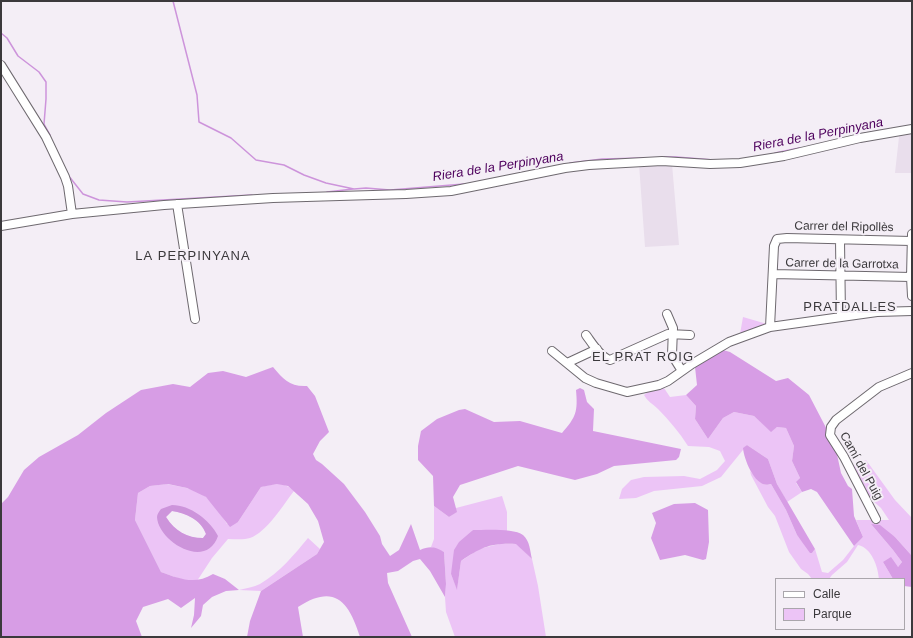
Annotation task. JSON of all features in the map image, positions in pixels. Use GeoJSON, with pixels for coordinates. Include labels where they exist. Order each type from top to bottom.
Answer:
{"type":"FeatureCollection","features":[{"type":"Feature","properties":{"kind":"street"},"geometry":{"type":"LineString","coordinates":[[1,65],[46,137],[66,181],[72,214]]}},
{"type":"Feature","properties":{"kind":"street"},"geometry":{"type":"LineString","coordinates":[[1,226],[72,214],[177,204],[273,198],[406,194],[451,191],[565,168],[589,165],[662,161],[731,164],[784,156],[860,138],[912,129]]}},
{"type":"Feature","properties":{"kind":"street"},"geometry":{"type":"LineString","coordinates":[[177,204],[195,319]]}},
{"type":"Feature","properties":{"kind":"street"},"geometry":{"type":"LineString","coordinates":[[911,238],[912,296]]}},
{"type":"Feature","properties":{"kind":"street","name":"Carrer del Ripollès"},"geometry":{"type":"LineString","coordinates":[[773,274],[774,246],[777,239],[840,240],[911,238]]}},
{"type":"Feature","properties":{"kind":"street"},"geometry":{"type":"LineString","coordinates":[[840,240],[841,317]]}},
{"type":"Feature","properties":{"kind":"street"},"geometry":{"type":"LineString","coordinates":[[770,327],[773,274]]}},
{"type":"Feature","properties":{"kind":"street","name":"Carrer de la Garrotxa"},"geometry":{"type":"LineString","coordinates":[[773,274],[911,277]]}},
{"type":"Feature","properties":{"kind":"street"},"geometry":{"type":"LineString","coordinates":[[552,351],[585,378],[627,392],[658,385],[668,381],[729,342],[770,327],[887,311],[912,312]]}},
{"type":"Feature","properties":{"kind":"street"},"geometry":{"type":"LineString","coordinates":[[668,314],[674,328],[672,355],[682,371]]}},
{"type":"Feature","properties":{"kind":"street"},"geometry":{"type":"LineString","coordinates":[[586,335],[607,360],[610,360],[668,334],[690,335]]}},
{"type":"Feature","properties":{"kind":"street"},"geometry":{"type":"LineString","coordinates":[[567,363],[597,349]]}},
{"type":"Feature","properties":{"kind":"street","name":"Camí del Puig"},"geometry":{"type":"LineString","coordinates":[[876,519],[844,457],[830,435],[831,427],[836,420],[879,387],[912,373]]}},
{"type":"Feature","properties":{"kind":"shaded area"},"geometry":{"type":"Polygon","coordinates":[[[912,126],[912,173],[895,173],[900,128],[912,126]]]}},
{"type":"Feature","properties":{"kind":"shaded area"},"geometry":{"type":"Polygon","coordinates":[[[639,164],[672,164],[679,245],[645,247],[639,164]]]}},
{"type":"Feature","properties":{"kind":"shaded area"},"geometry":{"type":"Polygon","coordinates":[[[723,350],[730,352],[776,381],[788,378],[809,395],[835,445],[841,473],[848,486],[852,489],[854,516],[863,537],[854,546],[817,492],[811,489],[802,492],[796,482],[800,478],[792,461],[794,446],[786,428],[777,427],[771,432],[754,416],[734,412],[723,418],[708,439],[695,419],[696,406],[686,395],[697,385],[695,367],[723,350]]]}},
{"type":"Feature","properties":{"kind":"shaded area"},"geometry":{"type":"Polygon","coordinates":[[[273,367],[291,384],[307,386],[315,396],[329,432],[320,441],[313,454],[316,460],[344,484],[365,512],[390,556],[399,550],[411,524],[420,550],[432,547],[444,552],[446,584],[445,597],[430,571],[420,559],[413,561],[398,571],[387,573],[388,583],[412,637],[360,637],[351,614],[345,606],[339,600],[331,597],[322,597],[311,600],[298,607],[303,637],[247,637],[250,621],[261,591],[317,554],[324,542],[318,521],[308,504],[288,486],[277,484],[261,487],[238,522],[230,527],[206,497],[187,488],[168,484],[150,486],[138,493],[135,520],[161,572],[187,580],[200,579],[213,574],[225,579],[239,590],[226,591],[212,597],[203,605],[201,616],[191,628],[194,615],[195,598],[181,608],[168,599],[143,607],[136,621],[142,637],[1,637],[1,504],[8,497],[24,470],[39,457],[78,435],[106,413],[141,390],[173,384],[190,387],[208,373],[223,371],[246,377],[273,367]]]}},
{"type":"Feature","properties":{"kind":"shaded area"},"geometry":{"type":"Polygon","coordinates":[[[580,388],[584,390],[587,402],[594,409],[593,431],[681,449],[679,457],[676,460],[614,466],[597,474],[575,480],[518,466],[460,485],[453,497],[457,512],[449,517],[434,506],[433,476],[418,460],[418,446],[421,431],[437,419],[465,409],[494,422],[520,421],[562,433],[575,414],[577,404],[576,390],[580,388]]]}},
{"type":"Feature","properties":{"kind":"shaded area"},"geometry":{"type":"Polygon","coordinates":[[[747,445],[768,459],[777,484],[815,549],[812,553],[810,553],[797,535],[786,510],[771,484],[766,485],[760,483],[752,473],[748,466],[743,448],[747,445]]]}},
{"type":"Feature","properties":{"kind":"shaded area"},"geometry":{"type":"Polygon","coordinates":[[[695,503],[708,510],[709,542],[706,559],[703,560],[685,555],[660,560],[651,538],[656,523],[652,513],[674,504],[695,503]]]}},
{"type":"Feature","properties":{"kind":"shaded area"},"geometry":{"type":"Polygon","coordinates":[[[172,505],[186,508],[199,514],[210,524],[218,536],[212,546],[204,551],[194,552],[183,549],[165,535],[159,526],[157,516],[161,509],[172,505]],[[172,511],[166,517],[177,530],[192,537],[203,538],[206,534],[204,529],[197,521],[188,515],[172,511]]]}},
{"type":"Feature","properties":{"kind":"shaded area"},"geometry":{"type":"Polygon","coordinates":[[[871,524],[880,525],[895,537],[912,556],[912,587],[905,586],[905,578],[892,578],[883,562],[891,557],[898,567],[902,562],[871,524]]]}},
{"type":"Feature","properties":{"kind":"shaded area"},"geometry":{"type":"Polygon","coordinates":[[[473,530],[499,530],[519,533],[527,540],[532,559],[516,544],[499,544],[481,549],[461,561],[457,590],[451,574],[454,550],[459,542],[473,530]]]}},
{"type":"Feature","properties":{"kind":"green space"},"geometry":{"type":"Polygon","coordinates":[[[743,317],[767,324],[740,334],[743,317]]]}},
{"type":"Feature","properties":{"kind":"green space"},"geometry":{"type":"Polygon","coordinates":[[[664,388],[670,397],[686,395],[696,406],[695,419],[708,439],[723,418],[734,412],[754,416],[771,431],[777,427],[786,428],[794,446],[792,461],[800,478],[796,483],[802,492],[787,502],[777,484],[768,459],[747,445],[721,477],[702,486],[654,491],[636,498],[619,499],[622,489],[631,480],[644,477],[684,476],[700,479],[717,470],[725,461],[720,451],[709,447],[688,446],[670,422],[644,395],[648,392],[664,388]]]}},
{"type":"Feature","properties":{"kind":"green space"},"geometry":{"type":"Polygon","coordinates":[[[866,460],[895,500],[912,518],[912,556],[895,537],[871,524],[902,562],[898,567],[883,562],[892,578],[879,578],[876,564],[871,554],[863,547],[858,545],[847,562],[830,578],[811,578],[801,569],[789,552],[775,516],[768,507],[750,471],[762,483],[768,485],[771,484],[786,510],[797,535],[812,553],[815,549],[822,572],[828,573],[843,560],[863,537],[856,520],[889,520],[881,508],[865,494],[851,467],[866,460]]]}},
{"type":"Feature","properties":{"kind":"green space"},"geometry":{"type":"Polygon","coordinates":[[[167,484],[187,488],[202,494],[212,502],[227,524],[238,522],[261,487],[278,484],[286,486],[294,491],[274,518],[256,535],[248,539],[228,539],[212,558],[197,581],[183,580],[161,572],[135,520],[138,493],[150,486],[167,484]],[[172,511],[166,517],[173,526],[177,530],[191,537],[203,538],[206,534],[201,525],[188,515],[172,511]]]}},
{"type":"Feature","properties":{"kind":"green space"},"geometry":{"type":"Polygon","coordinates":[[[502,496],[507,512],[507,531],[473,530],[451,574],[457,589],[461,561],[479,549],[499,544],[517,544],[532,559],[546,637],[455,637],[446,612],[444,552],[431,547],[434,539],[434,506],[449,517],[456,512],[456,508],[502,496]]]}},
{"type":"Feature","properties":{"kind":"green space"},"geometry":{"type":"Polygon","coordinates":[[[308,538],[320,549],[317,554],[261,591],[239,590],[258,585],[274,574],[308,538]]]}},
{"type":"Feature","properties":{"kind":"waterway","name":"Riera de la Perpinyana"},"geometry":{"type":"LineString","coordinates":[[173,1],[197,95],[199,122],[231,138],[256,160],[284,165],[304,175],[326,183],[354,189],[366,188],[390,190],[464,184]]}},
{"type":"Feature","properties":{"kind":"waterway"},"geometry":{"type":"LineString","coordinates":[[1,33],[7,38],[18,56],[39,72],[46,82],[44,124],[50,135]]}},
{"type":"Feature","properties":{"kind":"waterway","name":"Riera de la Perpinyana"},"geometry":{"type":"LineString","coordinates":[[775,153],[799,148]]}},
{"type":"Feature","properties":{"kind":"waterway","name":"Riera de la Perpinyana"},"geometry":{"type":"LineString","coordinates":[[664,157],[714,160]]}},
{"type":"Feature","properties":{"kind":"waterway","name":"Riera de la Perpinyana"},"geometry":{"type":"LineString","coordinates":[[570,163],[602,159],[644,158]]}},
{"type":"Feature","properties":{"kind":"waterway","name":"Riera de la Perpinyana"},"geometry":{"type":"LineString","coordinates":[[527,172],[550,167]]}},
{"type":"Feature","properties":{"kind":"waterway"},"geometry":{"type":"LineString","coordinates":[[68,175],[83,194],[99,200],[127,202],[252,195]]}},
{"type":"Feature","properties":{"kind":"waterway"},"geometry":{"type":"LineString","coordinates":[[327,192],[353,189]]}},
{"type":"Feature","properties":{"kind":"district","name":"LA PERPINYANA"},"geometry":{"type":"Point","coordinates":[193,256]}},
{"type":"Feature","properties":{"kind":"district","name":"PRATDALLES"},"geometry":{"type":"Point","coordinates":[850,307]}},
{"type":"Feature","properties":{"kind":"district","name":"EL PRAT ROIG"},"geometry":{"type":"Point","coordinates":[643,357]}}]}
